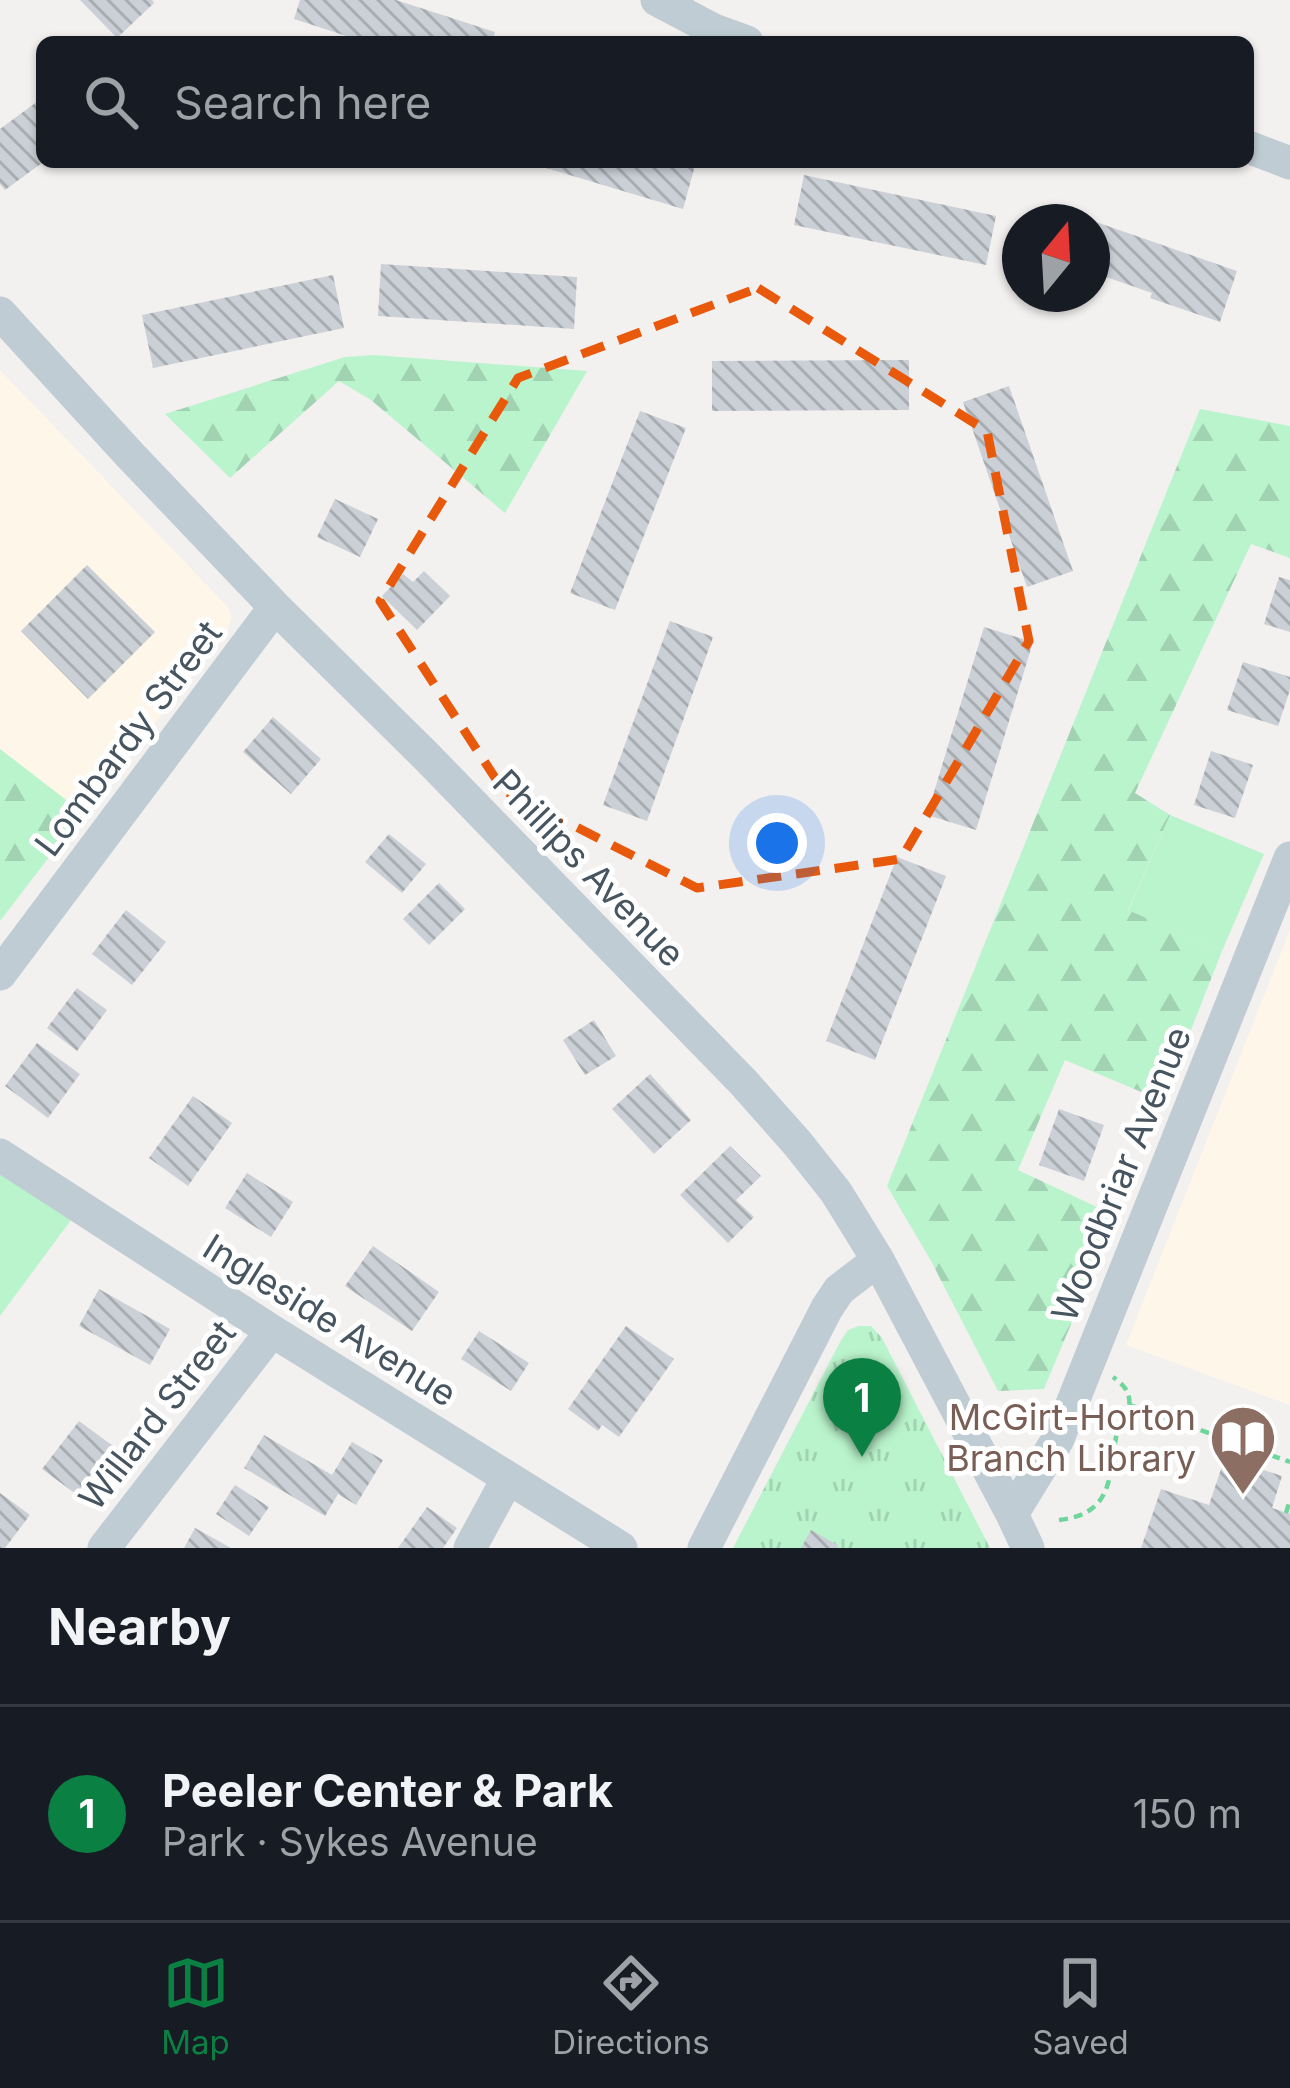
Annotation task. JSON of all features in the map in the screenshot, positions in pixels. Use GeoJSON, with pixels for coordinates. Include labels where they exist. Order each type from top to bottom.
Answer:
{"type":"FeatureCollection","features":[{"type":"Feature","properties":{"kind":"street"},"geometry":{"type":"LineString","coordinates":[[657,0],[730,36]]}},
{"type":"Feature","properties":{"kind":"street"},"geometry":{"type":"LineString","coordinates":[[1254,148],[1290,163]]}},
{"type":"Feature","properties":{"kind":"street","name":"Phillips Avenue"},"geometry":{"type":"LineString","coordinates":[[0,313],[275,607],[744,1082],[836,1192],[878,1260],[1028,1548]]}},
{"type":"Feature","properties":{"kind":"street","name":"Lombardy Street"},"geometry":{"type":"LineString","coordinates":[[0,974],[275,607]]}},
{"type":"Feature","properties":{"kind":"street","name":"Woodbriar Avenue"},"geometry":{"type":"LineString","coordinates":[[1012,1514],[1058,1439],[1290,858]]}},
{"type":"Feature","properties":{"kind":"street","name":"Ingleside Avenue"},"geometry":{"type":"LineString","coordinates":[[0,1155],[621,1548]]}},
{"type":"Feature","properties":{"kind":"street"},"geometry":{"type":"LineString","coordinates":[[704,1548],[826,1308],[839,1290],[878,1260]]}},
{"type":"Feature","properties":{"kind":"street","name":"Willard Street"},"geometry":{"type":"LineString","coordinates":[[104,1548],[272,1330]]}},
{"type":"Feature","properties":{"kind":"street"},"geometry":{"type":"LineString","coordinates":[[470,1548],[508,1478]]}},
{"type":"Feature","properties":{"kind":"path"},"geometry":{"type":"LineString","coordinates":[[1059,1520],[1082,1517],[1103,1497],[1116,1430],[1130,1406],[1127,1389],[1113,1377]]}},
{"type":"Feature","properties":{"kind":"path"},"geometry":{"type":"LineString","coordinates":[[1130,1406],[1290,1462]]}},
{"type":"Feature","properties":{"kind":"path"},"geometry":{"type":"LineString","coordinates":[[1286,1513],[1290,1502]]}},
{"type":"Feature","properties":{"kind":"highlighted area"},"geometry":{"type":"Polygon","coordinates":[[[758,288],[987,431],[1029,641],[901,859],[697,888],[503,790],[380,601],[518,378],[758,288]]]}},
{"type":"Feature","properties":{"kind":"shaded area"},"geometry":{"type":"Polygon","coordinates":[[[0,370],[232,616],[227,633],[83,813],[0,749],[0,370]]]}},
{"type":"Feature","properties":{"kind":"shaded area"},"geometry":{"type":"Polygon","coordinates":[[[1290,930],[1290,1405],[1126,1345],[1290,930]]]}},
{"type":"Feature","properties":{"kind":"green space"},"geometry":{"type":"Polygon","coordinates":[[[374,355],[587,371],[505,513],[371,400],[339,381],[230,478],[165,414],[345,357],[374,355]]]}},
{"type":"Feature","properties":{"kind":"green space"},"geometry":{"type":"Polygon","coordinates":[[[1200,409],[1290,426],[1290,558],[1251,544],[1135,793],[1170,815],[1128,910],[1222,951],[1163,1101],[1065,1060],[1018,1170],[1116,1216],[1044,1389],[998,1391],[887,1186],[1200,409]]]}},
{"type":"Feature","properties":{"kind":"green space"},"geometry":{"type":"Polygon","coordinates":[[[0,749],[83,813],[0,921],[0,749]]]}},
{"type":"Feature","properties":{"kind":"green space"},"geometry":{"type":"Polygon","coordinates":[[[1170,815],[1264,854],[1222,951],[1128,911],[1170,815]]]}},
{"type":"Feature","properties":{"kind":"green space"},"geometry":{"type":"Polygon","coordinates":[[[0,1174],[71,1220],[0,1316],[0,1174]]]}},
{"type":"Feature","properties":{"kind":"green space"},"geometry":{"type":"Polygon","coordinates":[[[871,1326],[882,1338],[990,1548],[733,1548],[840,1342],[848,1330],[871,1326]]]}},
{"type":"Feature","properties":{"kind":"building"},"geometry":{"type":"Polygon","coordinates":[[[80,0],[152,0],[154,3],[115,36],[80,0]]]}},
{"type":"Feature","properties":{"kind":"building"},"geometry":{"type":"Polygon","coordinates":[[[300,0],[396,0],[495,32],[494,36],[346,36],[294,19],[300,0]]]}},
{"type":"Feature","properties":{"kind":"building"},"geometry":{"type":"Polygon","coordinates":[[[36,102],[36,167],[5,190],[0,184],[0,129],[36,102]]]}},
{"type":"Feature","properties":{"kind":"building"},"geometry":{"type":"Polygon","coordinates":[[[546,168],[694,168],[683,209],[546,168]]]}},
{"type":"Feature","properties":{"kind":"building"},"geometry":{"type":"Polygon","coordinates":[[[804,175],[996,216],[986,265],[794,225],[804,175]]]}},
{"type":"Feature","properties":{"kind":"building"},"geometry":{"type":"Polygon","coordinates":[[[1110,227],[1237,271],[1220,322],[1150,298],[1152,293],[1110,278],[1110,227]]]}},
{"type":"Feature","properties":{"kind":"building"},"geometry":{"type":"Polygon","coordinates":[[[381,264],[577,277],[574,329],[378,316],[381,264]]]}},
{"type":"Feature","properties":{"kind":"building"},"geometry":{"type":"Polygon","coordinates":[[[333,275],[344,328],[153,368],[142,315],[333,275]]]}},
{"type":"Feature","properties":{"kind":"building"},"geometry":{"type":"Polygon","coordinates":[[[909,360],[909,410],[712,411],[712,361],[909,360]]]}},
{"type":"Feature","properties":{"kind":"building"},"geometry":{"type":"Polygon","coordinates":[[[1009,386],[1073,571],[1027,587],[963,402],[1009,386]]]}},
{"type":"Feature","properties":{"kind":"building"},"geometry":{"type":"Polygon","coordinates":[[[640,411],[686,428],[615,610],[570,593],[640,411]]]}},
{"type":"Feature","properties":{"kind":"building"},"geometry":{"type":"Polygon","coordinates":[[[335,499],[378,519],[360,557],[317,537],[335,499]]]}},
{"type":"Feature","properties":{"kind":"building"},"geometry":{"type":"Polygon","coordinates":[[[87,565],[155,632],[88,699],[21,631],[87,565]]]}},
{"type":"Feature","properties":{"kind":"building"},"geometry":{"type":"Polygon","coordinates":[[[424,571],[450,596],[417,630],[382,596],[403,574],[413,582],[424,571]]]}},
{"type":"Feature","properties":{"kind":"building"},"geometry":{"type":"Polygon","coordinates":[[[1279,577],[1290,580],[1290,632],[1264,624],[1279,577]]]}},
{"type":"Feature","properties":{"kind":"building"},"geometry":{"type":"Polygon","coordinates":[[[670,621],[713,637],[647,821],[603,805],[670,621]]]}},
{"type":"Feature","properties":{"kind":"building"},"geometry":{"type":"Polygon","coordinates":[[[984,627],[1033,642],[976,830],[927,815],[984,627]]]}},
{"type":"Feature","properties":{"kind":"building"},"geometry":{"type":"Polygon","coordinates":[[[1243,662],[1290,677],[1278,726],[1227,710],[1243,662]]]}},
{"type":"Feature","properties":{"kind":"building"},"geometry":{"type":"Polygon","coordinates":[[[273,717],[321,759],[291,794],[243,752],[273,717]]]}},
{"type":"Feature","properties":{"kind":"building"},"geometry":{"type":"Polygon","coordinates":[[[1211,751],[1253,765],[1235,818],[1194,805],[1211,751]]]}},
{"type":"Feature","properties":{"kind":"building"},"geometry":{"type":"Polygon","coordinates":[[[389,834],[426,864],[402,893],[365,862],[389,834]]]}},
{"type":"Feature","properties":{"kind":"building"},"geometry":{"type":"Polygon","coordinates":[[[897,857],[946,876],[875,1060],[826,1041],[897,857]]]}},
{"type":"Feature","properties":{"kind":"building"},"geometry":{"type":"Polygon","coordinates":[[[439,883],[465,909],[429,945],[403,919],[439,883]]]}},
{"type":"Feature","properties":{"kind":"building"},"geometry":{"type":"Polygon","coordinates":[[[126,910],[166,942],[132,985],[92,954],[126,910]]]}},
{"type":"Feature","properties":{"kind":"building"},"geometry":{"type":"Polygon","coordinates":[[[77,988],[107,1010],[77,1051],[47,1028],[77,988]]]}},
{"type":"Feature","properties":{"kind":"building"},"geometry":{"type":"Polygon","coordinates":[[[594,1020],[616,1056],[585,1075],[563,1040],[594,1020]]]}},
{"type":"Feature","properties":{"kind":"building"},"geometry":{"type":"Polygon","coordinates":[[[37,1043],[80,1074],[48,1118],[5,1086],[37,1043]]]}},
{"type":"Feature","properties":{"kind":"building"},"geometry":{"type":"Polygon","coordinates":[[[650,1074],[691,1120],[654,1154],[612,1109],[650,1074]]]}},
{"type":"Feature","properties":{"kind":"building"},"geometry":{"type":"Polygon","coordinates":[[[193,1096],[232,1123],[188,1186],[149,1158],[193,1096]]]}},
{"type":"Feature","properties":{"kind":"building"},"geometry":{"type":"Polygon","coordinates":[[[1059,1109],[1104,1125],[1084,1181],[1039,1165],[1059,1109]]]}},
{"type":"Feature","properties":{"kind":"building"},"geometry":{"type":"Polygon","coordinates":[[[730,1146],[761,1176],[736,1200],[754,1217],[728,1243],[680,1195],[730,1146]]]}},
{"type":"Feature","properties":{"kind":"building"},"geometry":{"type":"Polygon","coordinates":[[[247,1173],[293,1202],[271,1237],[225,1208],[247,1173]]]}},
{"type":"Feature","properties":{"kind":"building"},"geometry":{"type":"Polygon","coordinates":[[[373,1246],[439,1292],[412,1331],[345,1286],[373,1246]]]}},
{"type":"Feature","properties":{"kind":"building"},"geometry":{"type":"Polygon","coordinates":[[[99,1289],[170,1329],[150,1365],[79,1326],[99,1289]]]}},
{"type":"Feature","properties":{"kind":"building"},"geometry":{"type":"Polygon","coordinates":[[[626,1326],[674,1359],[619,1437],[602,1425],[598,1431],[568,1409],[626,1326]]]}},
{"type":"Feature","properties":{"kind":"building"},"geometry":{"type":"Polygon","coordinates":[[[479,1331],[529,1363],[511,1391],[461,1359],[479,1331]]]}},
{"type":"Feature","properties":{"kind":"building"},"geometry":{"type":"Polygon","coordinates":[[[79,1421],[113,1446],[76,1494],[42,1469],[79,1421]]]}},
{"type":"Feature","properties":{"kind":"building"},"geometry":{"type":"Polygon","coordinates":[[[264,1435],[332,1475],[352,1442],[383,1460],[356,1505],[338,1494],[325,1516],[244,1468],[264,1435]]]}},
{"type":"Feature","properties":{"kind":"building","name":"McGirt-Horton Branch Library"},"geometry":{"type":"Polygon","coordinates":[[[1225,1457],[1282,1476],[1272,1508],[1290,1514],[1290,1548],[1141,1548],[1161,1489],[1209,1505],[1225,1457]]]}},
{"type":"Feature","properties":{"kind":"building"},"geometry":{"type":"Polygon","coordinates":[[[235,1485],[269,1507],[249,1536],[216,1514],[235,1485]]]}},
{"type":"Feature","properties":{"kind":"building"},"geometry":{"type":"Polygon","coordinates":[[[0,1493],[30,1515],[5,1548],[0,1548],[0,1493]]]}},
{"type":"Feature","properties":{"kind":"building"},"geometry":{"type":"Polygon","coordinates":[[[427,1507],[457,1528],[443,1548],[398,1548],[427,1507]]]}},
{"type":"Feature","properties":{"kind":"building"},"geometry":{"type":"Polygon","coordinates":[[[195,1528],[231,1548],[184,1548],[195,1528]]]}},
{"type":"Feature","properties":{"kind":"building"},"geometry":{"type":"Polygon","coordinates":[[[811,1530],[838,1545],[837,1548],[801,1548],[811,1530]]]}},
{"type":"Feature","properties":{"kind":"place","name":"Peeler Center & Park"},"geometry":{"type":"Point","coordinates":[862,1457]}},
{"type":"Feature","properties":{"kind":"place","name":"McGirt-Horton Branch Library"},"geometry":{"type":"Point","coordinates":[1243,1497]}}]}
